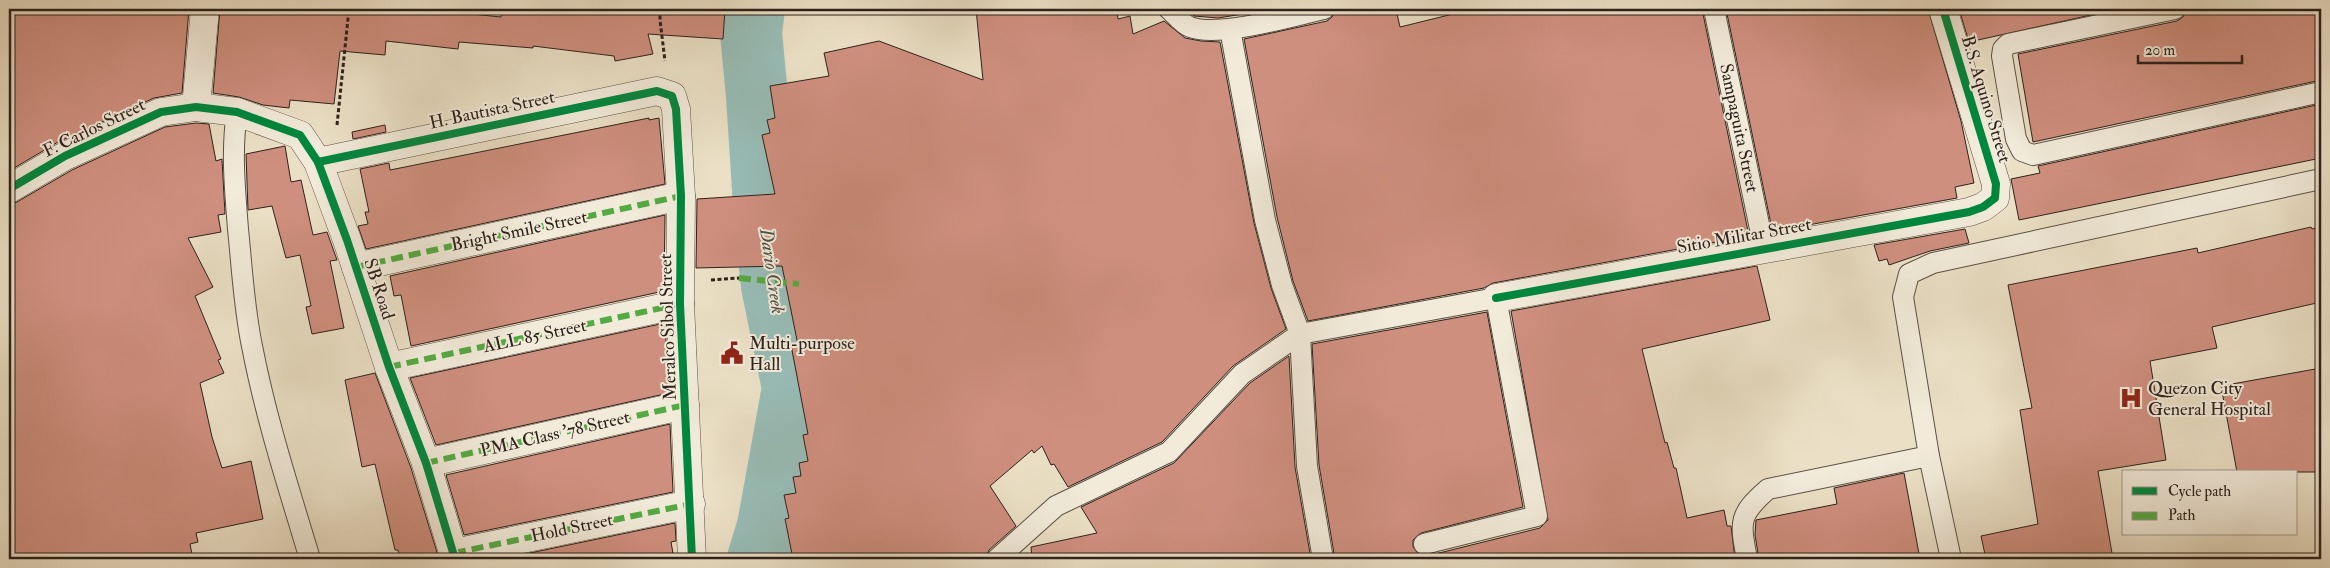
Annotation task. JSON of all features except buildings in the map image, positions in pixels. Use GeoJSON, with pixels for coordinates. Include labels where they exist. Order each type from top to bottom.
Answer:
{"type":"FeatureCollection","features":[{"type":"Feature","properties":{"kind":"street"},"geometry":{"type":"LineString","coordinates":[[196,107],[205,9]]}},
{"type":"Feature","properties":{"kind":"street","name":"B.S. Aquino Street"},"geometry":{"type":"LineString","coordinates":[[1942,9],[1992,166],[1996,184],[1994,198]]}},
{"type":"Feature","properties":{"kind":"street","name":"H. Bautista Street"},"geometry":{"type":"LineString","coordinates":[[325,160],[657,91],[672,96]]}},
{"type":"Feature","properties":{"kind":"street","name":"Meralco Sibol Street"},"geometry":{"type":"LineString","coordinates":[[672,96],[676,109],[682,196],[680,304],[691,504],[692,559]]}},
{"type":"Feature","properties":{"kind":"street","name":"SB Road"},"geometry":{"type":"LineString","coordinates":[[196,107],[237,112],[300,135],[325,160],[356,267],[389,367],[426,463],[455,556]]}},
{"type":"Feature","properties":{"kind":"street","name":"F. Carlos Street"},"geometry":{"type":"LineString","coordinates":[[9,189],[65,156],[161,112],[196,107]]}},
{"type":"Feature","properties":{"kind":"street","name":"Bright Smile Street"},"geometry":{"type":"LineString","coordinates":[[356,267],[682,196]]}},
{"type":"Feature","properties":{"kind":"street","name":"Sitio Militar Street"},"geometry":{"type":"LineString","coordinates":[[1496,298],[1969,212],[1983,207],[1994,198]]}},
{"type":"Feature","properties":{"kind":"street","name":"ALL 85 Street"},"geometry":{"type":"LineString","coordinates":[[389,367],[680,304]]}},
{"type":"Feature","properties":{"kind":"street","name":"PMA Class '78 Street"},"geometry":{"type":"LineString","coordinates":[[426,463],[685,404]]}},
{"type":"Feature","properties":{"kind":"street","name":"Hold Street"},"geometry":{"type":"LineString","coordinates":[[455,556],[691,504]]}},
{"type":"Feature","properties":{"kind":"lane"},"geometry":{"type":"LineString","coordinates":[[1169,9],[1189,27],[1230,29],[1324,9]]}},
{"type":"Feature","properties":{"kind":"lane","name":"Sampaguita Street"},"geometry":{"type":"LineString","coordinates":[[1714,9],[1764,248]]}},
{"type":"Feature","properties":{"kind":"lane"},"geometry":{"type":"LineString","coordinates":[[2175,9],[2008,44],[2003,49],[2002,56],[2016,139],[2022,151],[2033,154],[2321,92]]}},
{"type":"Feature","properties":{"kind":"lane"},"geometry":{"type":"LineString","coordinates":[[1230,29],[1265,220],[1282,285],[1300,334],[1307,466],[1323,559]]}},
{"type":"Feature","properties":{"kind":"lane"},"geometry":{"type":"LineString","coordinates":[[237,112],[233,149],[244,294],[252,347],[276,447],[310,559]]}},
{"type":"Feature","properties":{"kind":"lane"},"geometry":{"type":"LineString","coordinates":[[1952,559],[1929,456],[1903,297],[1909,274],[1933,263],[2321,179]]}},
{"type":"Feature","properties":{"kind":"lane"},"geometry":{"type":"LineString","coordinates":[[1424,544],[1537,516],[1496,298]]}},
{"type":"Feature","properties":{"kind":"lane","name":"Sitio Militar Street"},"geometry":{"type":"LineString","coordinates":[[1300,334],[1496,298]]}},
{"type":"Feature","properties":{"kind":"lane"},"geometry":{"type":"LineString","coordinates":[[997,559],[1056,506],[1169,452],[1242,374],[1300,334]]}},
{"type":"Feature","properties":{"kind":"lane"},"geometry":{"type":"LineString","coordinates":[[1747,559],[1741,529],[1748,506],[1768,489],[1929,456]]}},
{"type":"Feature","properties":{"kind":"path"},"geometry":{"type":"LineString","coordinates":[[325,160],[349,9]]}},
{"type":"Feature","properties":{"kind":"path"},"geometry":{"type":"LineString","coordinates":[[660,9],[663,49],[672,96]]}},
{"type":"Feature","properties":{"kind":"waterway","name":"Dario Creek"},"geometry":{"type":"LineString","coordinates":[[754,9],[751,33],[765,221],[772,286],[793,388],[768,526],[758,559]]}},
{"type":"Feature","properties":{"kind":"marked path"},"geometry":{"type":"LineString","coordinates":[[356,267],[681,196]]}},
{"type":"Feature","properties":{"kind":"marked path"},"geometry":{"type":"LineString","coordinates":[[739,278],[799,284]]}},
{"type":"Feature","properties":{"kind":"marked path"},"geometry":{"type":"LineString","coordinates":[[389,367],[680,304]]}},
{"type":"Feature","properties":{"kind":"marked path"},"geometry":{"type":"LineString","coordinates":[[426,463],[685,405]]}},
{"type":"Feature","properties":{"kind":"marked path"},"geometry":{"type":"LineString","coordinates":[[454,553],[691,504]]}},
{"type":"Feature","properties":{"kind":"cycle path"},"geometry":{"type":"LineString","coordinates":[[1496,298],[1969,212],[1983,207],[1995,198],[1996,184],[1943,9]]}},
{"type":"Feature","properties":{"kind":"cycle path"},"geometry":{"type":"LineString","coordinates":[[318,162],[657,91],[672,96],[676,109],[681,196],[680,304],[692,559]]}},
{"type":"Feature","properties":{"kind":"cycle path"},"geometry":{"type":"LineString","coordinates":[[9,189],[65,156],[161,112],[196,107],[237,112],[300,135],[318,162],[347,240],[389,367],[426,463],[455,559]]}},
{"type":"Feature","properties":{"kind":"place","name":"Multi-purpose Hall"},"geometry":{"type":"Point","coordinates":[732,353]}},
{"type":"Feature","properties":{"kind":"place","name":"Quezon City General Hospital"},"geometry":{"type":"Point","coordinates":[2131,398]}}]}
